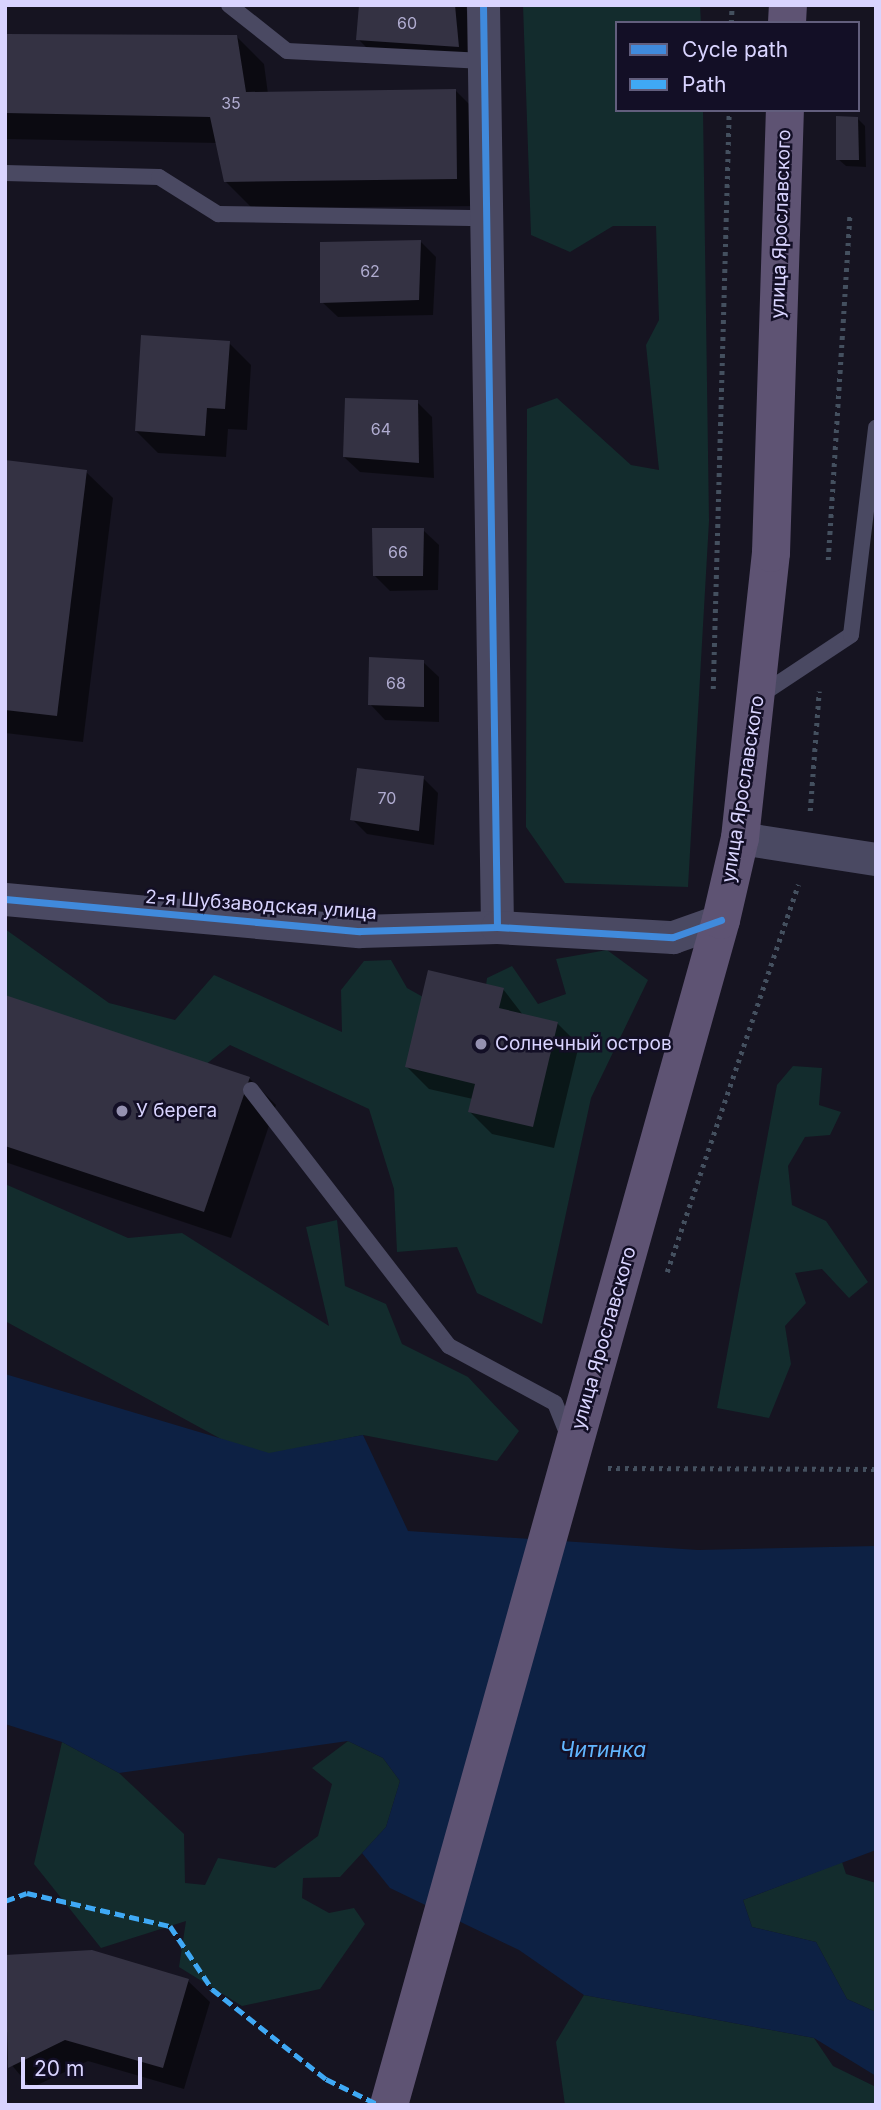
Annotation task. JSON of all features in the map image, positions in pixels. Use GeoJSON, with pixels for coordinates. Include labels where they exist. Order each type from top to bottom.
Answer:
{"type":"FeatureCollection","features":[{"type":"Feature","properties":{"kind":"main road","name":"улица Ярославского"},"geometry":{"type":"LineString","coordinates":[[389,2105],[587,1458],[740,838],[771,553],[785,112]]}},
{"type":"Feature","properties":{"kind":"street"},"geometry":{"type":"LineString","coordinates":[[483,5],[496,927]]}},
{"type":"Feature","properties":{"kind":"street"},"geometry":{"type":"LineString","coordinates":[[740,838],[876,859]]}},
{"type":"Feature","properties":{"kind":"street","name":"2-я Шубзаводская улица"},"geometry":{"type":"LineString","coordinates":[[5,899],[359,931],[496,927],[673,937],[721,919]]}},
{"type":"Feature","properties":{"kind":"lane"},"geometry":{"type":"LineString","coordinates":[[229,5],[287,51],[484,61]]}},
{"type":"Feature","properties":{"kind":"lane"},"geometry":{"type":"LineString","coordinates":[[5,173],[159,177],[218,214],[485,218]]}},
{"type":"Feature","properties":{"kind":"lane"},"geometry":{"type":"LineString","coordinates":[[757,697],[851,635],[876,427]]}},
{"type":"Feature","properties":{"kind":"lane"},"geometry":{"type":"LineString","coordinates":[[251,1090],[449,1346],[555,1403],[587,1458]]}},
{"type":"Feature","properties":{"kind":"path"},"geometry":{"type":"LineString","coordinates":[[712,702],[729,112]]}},
{"type":"Feature","properties":{"kind":"path"},"geometry":{"type":"LineString","coordinates":[[587,1458],[876,1469]]}},
{"type":"Feature","properties":{"kind":"green space"},"geometry":{"type":"Polygon","coordinates":[[[523,5],[700,5],[701,21],[615,21],[615,112],[703,112],[709,521],[688,887],[565,883],[526,827],[527,409],[557,398],[631,465],[659,470],[646,345],[659,320],[656,226],[613,226],[570,252],[531,235],[523,5]]]}},
{"type":"Feature","properties":{"kind":"green space"},"geometry":{"type":"Polygon","coordinates":[[[5,929],[109,1003],[175,1020],[214,975],[342,1032],[341,990],[364,961],[391,960],[407,988],[446,1010],[483,1008],[487,978],[512,966],[538,1004],[566,994],[556,959],[607,950],[648,980],[591,1098],[542,1324],[477,1293],[457,1247],[397,1252],[394,1189],[369,1109],[230,1045],[194,1074],[5,1009],[5,929]]]}},
{"type":"Feature","properties":{"kind":"green space"},"geometry":{"type":"Polygon","coordinates":[[[793,1066],[822,1068],[819,1105],[841,1112],[830,1135],[805,1137],[788,1166],[792,1205],[826,1221],[868,1282],[849,1298],[822,1269],[795,1273],[806,1303],[785,1326],[791,1364],[769,1418],[717,1408],[777,1085],[793,1066]]]}},
{"type":"Feature","properties":{"kind":"green space"},"geometry":{"type":"Polygon","coordinates":[[[5,1184],[128,1238],[182,1233],[329,1326],[306,1227],[337,1220],[345,1286],[386,1304],[402,1344],[468,1377],[519,1431],[497,1461],[363,1435],[254,1457],[5,1321],[5,1184]]]}},
{"type":"Feature","properties":{"kind":"green space"},"geometry":{"type":"Polygon","coordinates":[[[348,1741],[383,1758],[400,1781],[386,1827],[340,1877],[303,1878],[302,1898],[329,1913],[354,1908],[365,1924],[320,1989],[242,2006],[179,1967],[186,1921],[101,1948],[34,1864],[62,1742],[119,1773],[184,1834],[185,1883],[205,1885],[218,1858],[275,1868],[318,1836],[332,1784],[312,1768],[348,1741]]]}},
{"type":"Feature","properties":{"kind":"green space"},"geometry":{"type":"Polygon","coordinates":[[[842,1862],[846,1874],[876,1883],[876,2012],[847,1999],[816,1942],[752,1927],[743,1900],[842,1862]]]}},
{"type":"Feature","properties":{"kind":"green space"},"geometry":{"type":"Polygon","coordinates":[[[584,1995],[814,2038],[833,2066],[876,2087],[876,2105],[565,2105],[556,2042],[584,1995]]]}},
{"type":"Feature","properties":{"kind":"water","name":"Читинка"},"geometry":{"type":"Polygon","coordinates":[[[5,1374],[269,1453],[363,1435],[408,1531],[698,1550],[876,1546],[876,1850],[743,1900],[752,1927],[816,1942],[847,1999],[876,2012],[876,2076],[814,2038],[584,1995],[519,1950],[390,1888],[362,1853],[386,1827],[400,1781],[383,1758],[348,1741],[119,1773],[62,1742],[5,1724],[5,1374]]]}},
{"type":"Feature","properties":{"kind":"building"},"geometry":{"type":"Polygon","coordinates":[[[359,5],[455,5],[459,47],[356,40],[359,5]]]}},
{"type":"Feature","properties":{"kind":"building"},"geometry":{"type":"Polygon","coordinates":[[[5,34],[237,35],[246,92],[456,89],[457,179],[224,182],[210,117],[5,113],[5,34]]]}},
{"type":"Feature","properties":{"kind":"building"},"geometry":{"type":"Polygon","coordinates":[[[836,116],[858,117],[859,160],[836,160],[836,116]]]}},
{"type":"Feature","properties":{"kind":"building"},"geometry":{"type":"Polygon","coordinates":[[[421,240],[419,300],[320,303],[320,242],[421,240]]]}},
{"type":"Feature","properties":{"kind":"building"},"geometry":{"type":"Polygon","coordinates":[[[141,335],[230,341],[225,409],[207,408],[205,436],[135,431],[141,335]]]}},
{"type":"Feature","properties":{"kind":"building"},"geometry":{"type":"Polygon","coordinates":[[[345,398],[418,400],[419,463],[343,457],[345,398]]]}},
{"type":"Feature","properties":{"kind":"building"},"geometry":{"type":"Polygon","coordinates":[[[5,460],[87,470],[57,716],[5,710],[5,460]]]}},
{"type":"Feature","properties":{"kind":"building"},"geometry":{"type":"Polygon","coordinates":[[[372,528],[424,528],[423,576],[373,576],[372,528]]]}},
{"type":"Feature","properties":{"kind":"building"},"geometry":{"type":"Polygon","coordinates":[[[369,657],[424,660],[424,707],[368,705],[369,657]]]}},
{"type":"Feature","properties":{"kind":"building"},"geometry":{"type":"Polygon","coordinates":[[[357,768],[424,776],[419,831],[350,820],[357,768]]]}},
{"type":"Feature","properties":{"kind":"building","name":"Солнечный остров"},"geometry":{"type":"Polygon","coordinates":[[[428,970],[504,988],[499,1008],[558,1022],[533,1127],[468,1112],[475,1084],[405,1067],[428,970]]]}},
{"type":"Feature","properties":{"kind":"building","name":"У берега"},"geometry":{"type":"Polygon","coordinates":[[[5,995],[250,1077],[204,1212],[5,1146],[5,995]]]}},
{"type":"Feature","properties":{"kind":"building"},"geometry":{"type":"Polygon","coordinates":[[[92,1950],[189,1979],[163,2068],[65,2040],[8,2068],[5,1955],[92,1950]]]}},
{"type":"Feature","properties":{"kind":"marked path"},"geometry":{"type":"LineString","coordinates":[[5,1901],[27,1893],[170,1926],[212,1989],[326,2079],[379,2105]]}},
{"type":"Feature","properties":{"kind":"cycle path"},"geometry":{"type":"LineString","coordinates":[[483,5],[497,927]]}},
{"type":"Feature","properties":{"kind":"cycle path"},"geometry":{"type":"LineString","coordinates":[[5,899],[360,931],[497,927],[673,937],[721,920]]}},
{"type":"Feature","properties":{"kind":"place","name":"Солнечный остров"},"geometry":{"type":"Point","coordinates":[481,1044]}},
{"type":"Feature","properties":{"kind":"place","name":"У берега"},"geometry":{"type":"Point","coordinates":[122,1111]}}]}
